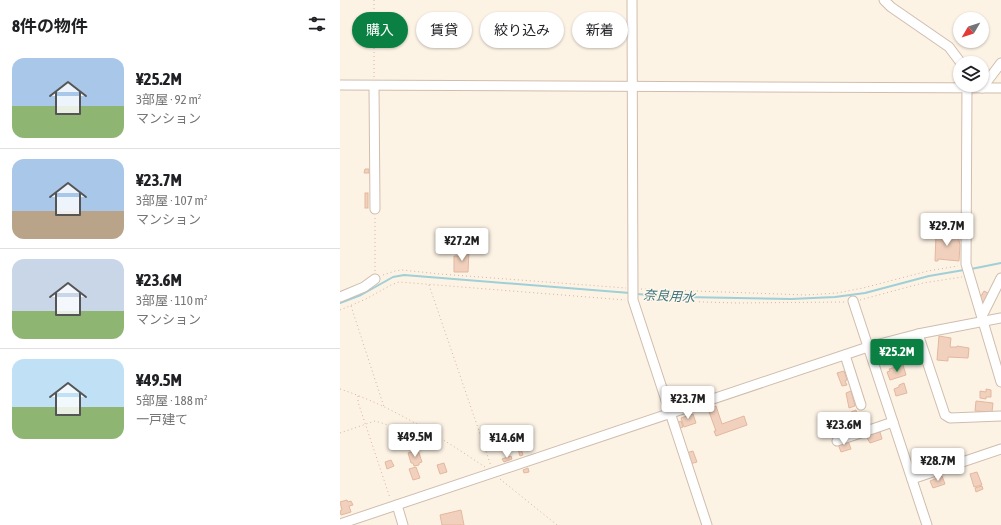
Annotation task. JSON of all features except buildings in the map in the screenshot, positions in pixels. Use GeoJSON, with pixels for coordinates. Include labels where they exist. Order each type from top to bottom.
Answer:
{"type":"FeatureCollection","features":[{"type":"Feature","properties":{"kind":"street"},"geometry":{"type":"LineString","coordinates":[[632,0],[633,300],[707,525]]}},
{"type":"Feature","properties":{"kind":"street"},"geometry":{"type":"LineString","coordinates":[[884,0],[891,7],[949,47],[956,56]]}},
{"type":"Feature","properties":{"kind":"street"},"geometry":{"type":"LineString","coordinates":[[989,79],[1001,63]]}},
{"type":"Feature","properties":{"kind":"street"},"geometry":{"type":"LineString","coordinates":[[340,85],[953,87]]}},
{"type":"Feature","properties":{"kind":"street"},"geometry":{"type":"LineString","coordinates":[[374,86],[374,209]]}},
{"type":"Feature","properties":{"kind":"street"},"geometry":{"type":"LineString","coordinates":[[989,88],[1001,88]]}},
{"type":"Feature","properties":{"kind":"street"},"geometry":{"type":"LineString","coordinates":[[967,92],[968,270],[1001,382]]}},
{"type":"Feature","properties":{"kind":"street"},"geometry":{"type":"LineString","coordinates":[[983,318],[1001,278]]}},
{"type":"Feature","properties":{"kind":"street"},"geometry":{"type":"LineString","coordinates":[[340,297],[364,287],[375,280]]}},
{"type":"Feature","properties":{"kind":"street"},"geometry":{"type":"LineString","coordinates":[[853,301],[927,525]]}},
{"type":"Feature","properties":{"kind":"street"},"geometry":{"type":"LineString","coordinates":[[340,524],[868,347],[983,318],[999,321]]}},
{"type":"Feature","properties":{"kind":"street"},"geometry":{"type":"LineString","coordinates":[[918,334],[945,415],[950,418],[1001,416]]}},
{"type":"Feature","properties":{"kind":"street"},"geometry":{"type":"LineString","coordinates":[[845,355],[861,405]]}},
{"type":"Feature","properties":{"kind":"street"},"geometry":{"type":"LineString","coordinates":[[837,441],[893,422]]}},
{"type":"Feature","properties":{"kind":"street"},"geometry":{"type":"LineString","coordinates":[[912,479],[1001,449]]}},
{"type":"Feature","properties":{"kind":"street"},"geometry":{"type":"LineString","coordinates":[[395,505],[403,525]]}},
{"type":"Feature","properties":{"kind":"path"},"geometry":{"type":"LineString","coordinates":[[374,0],[374,86]]}},
{"type":"Feature","properties":{"kind":"path"},"geometry":{"type":"LineString","coordinates":[[374,209],[375,280]]}},
{"type":"Feature","properties":{"kind":"path"},"geometry":{"type":"LineString","coordinates":[[375,280],[383,275],[402,270],[632,289],[806,295],[863,288],[928,270],[968,270]]}},
{"type":"Feature","properties":{"kind":"path"},"geometry":{"type":"LineString","coordinates":[[340,310],[366,299],[390,285],[399,282],[633,300],[736,303],[828,303],[853,301],[968,270]]}},
{"type":"Feature","properties":{"kind":"path"},"geometry":{"type":"LineString","coordinates":[[429,285],[493,473]]}},
{"type":"Feature","properties":{"kind":"path"},"geometry":{"type":"LineString","coordinates":[[350,306],[384,408]]}},
{"type":"Feature","properties":{"kind":"path"},"geometry":{"type":"LineString","coordinates":[[340,389],[384,408],[453,446],[493,473],[557,525]]}},
{"type":"Feature","properties":{"kind":"path"},"geometry":{"type":"LineString","coordinates":[[358,396],[358,402],[395,505]]}},
{"type":"Feature","properties":{"kind":"path"},"geometry":{"type":"LineString","coordinates":[[340,433],[375,421],[412,436]]}},
{"type":"Feature","properties":{"kind":"waterway","name":"奈良用水"},"geometry":{"type":"LineString","coordinates":[[971,269],[1001,263]]}},
{"type":"Feature","properties":{"kind":"waterway","name":"奈良用水"},"geometry":{"type":"LineString","coordinates":[[636,294],[684,297],[791,299],[835,297],[865,293],[929,276],[964,270]]}},
{"type":"Feature","properties":{"kind":"waterway","name":"奈良用水"},"geometry":{"type":"LineString","coordinates":[[340,303],[361,295],[393,277],[404,275],[630,293]]}}]}
